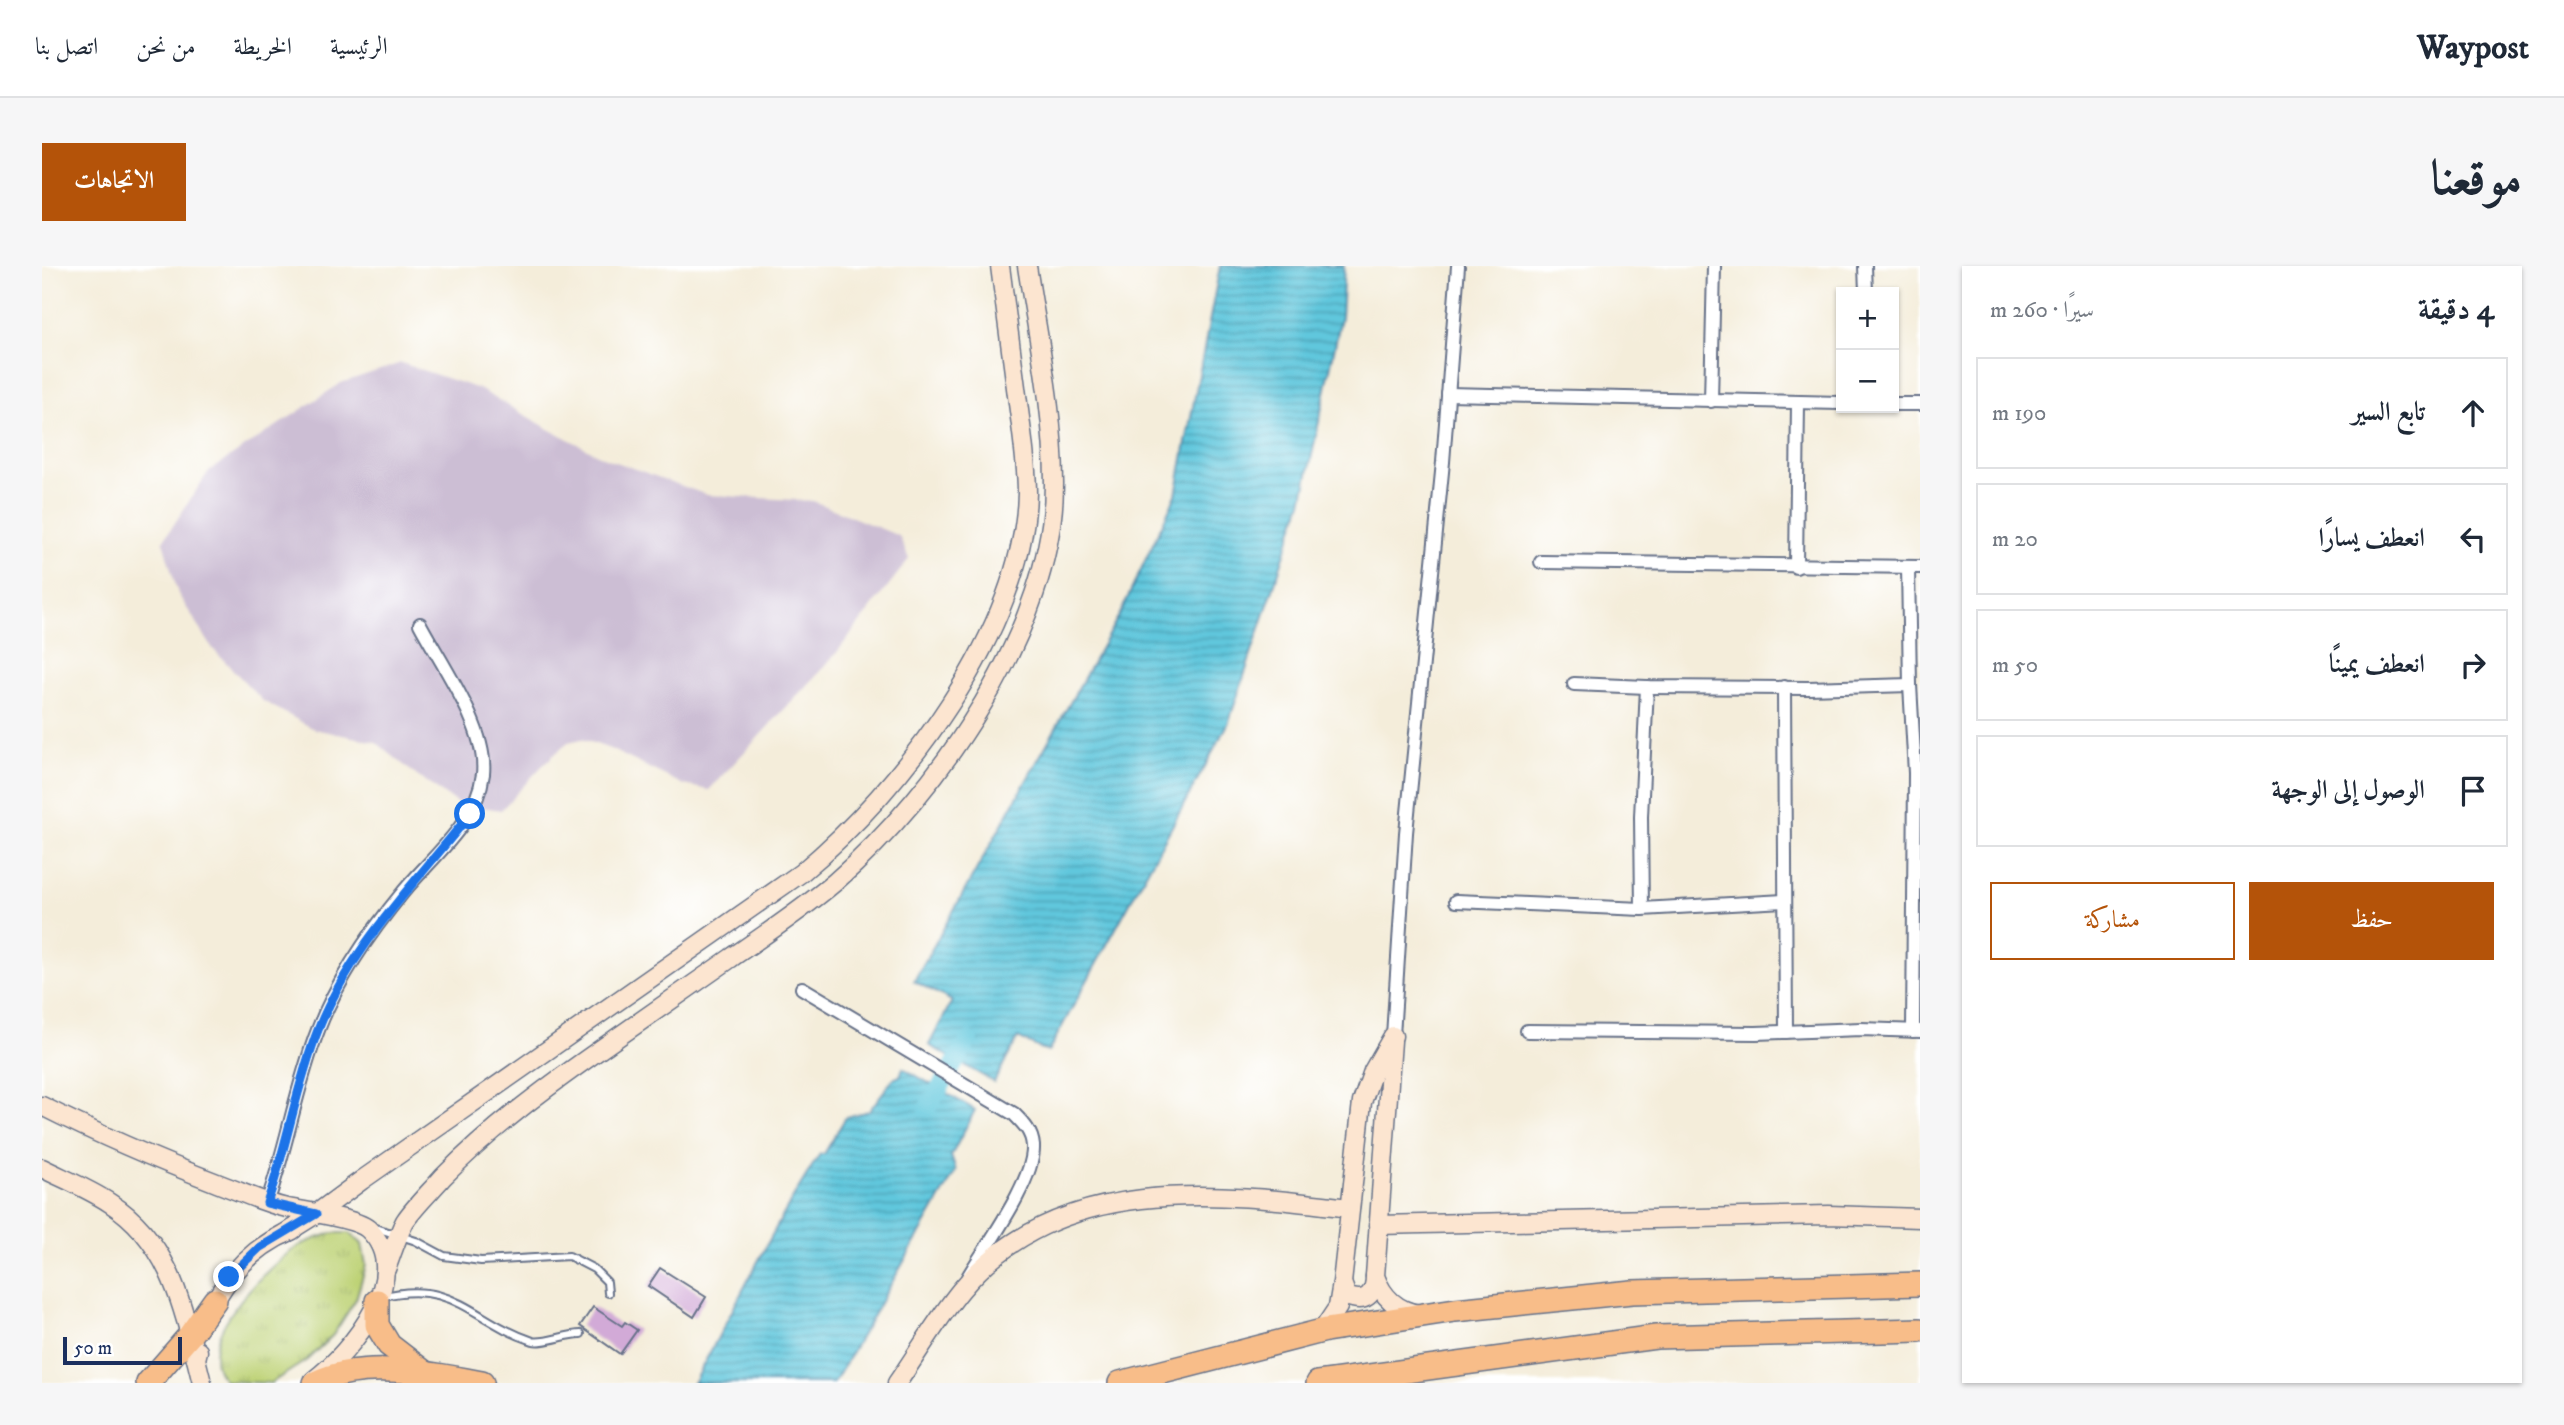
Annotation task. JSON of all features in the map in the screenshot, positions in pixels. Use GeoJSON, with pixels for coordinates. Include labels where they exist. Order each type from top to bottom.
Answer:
{"type":"FeatureCollection","features":[{"type":"Feature","properties":{"kind":"highway"},"geometry":{"type":"LineString","coordinates":[[1120,1383],[1322,1331],[1422,1315],[1632,1292],[1920,1284]]}},
{"type":"Feature","properties":{"kind":"highway"},"geometry":{"type":"LineString","coordinates":[[379,1299],[377,1325],[389,1345],[424,1372]]}},
{"type":"Feature","properties":{"kind":"highway"},"geometry":{"type":"LineString","coordinates":[[148,1383],[190,1335],[215,1300]]}},
{"type":"Feature","properties":{"kind":"highway"},"geometry":{"type":"LineString","coordinates":[[1318,1383],[1656,1337],[1920,1330]]}},
{"type":"Feature","properties":{"kind":"highway"},"geometry":{"type":"LineString","coordinates":[[313,1383],[329,1376],[361,1372],[424,1372],[482,1383]]}},
{"type":"Feature","properties":{"kind":"street"},"geometry":{"type":"LineString","coordinates":[[196,1359],[203,1329],[215,1300],[238,1266],[259,1248],[316,1214],[801,873],[834,846],[860,819],[923,744],[980,651],[1005,599],[1019,548],[1027,494],[1000,266]]}},
{"type":"Feature","properties":{"kind":"street"},"geometry":{"type":"LineString","coordinates":[[313,1383],[352,1342],[379,1299],[386,1269],[405,1221],[468,1152],[568,1072],[785,921],[835,881],[880,839],[915,799],[981,706],[1010,653],[1031,603],[1049,537],[1054,486],[1051,423],[1027,266]]}},
{"type":"Feature","properties":{"kind":"street"},"geometry":{"type":"LineString","coordinates":[[1342,1283],[1347,1296],[1354,1299],[1364,1299],[1371,1294],[1375,1286],[1406,833],[1458,266]]}},
{"type":"Feature","properties":{"kind":"street"},"geometry":{"type":"LineString","coordinates":[[1712,401],[1714,266]]}},
{"type":"Feature","properties":{"kind":"street"},"geometry":{"type":"LineString","coordinates":[[1865,266],[1866,287]]}},
{"type":"Feature","properties":{"kind":"street"},"geometry":{"type":"LineString","coordinates":[[1448,394],[1836,403]]}},
{"type":"Feature","properties":{"kind":"street"},"geometry":{"type":"LineString","coordinates":[[1796,567],[1798,403]]}},
{"type":"Feature","properties":{"kind":"street"},"geometry":{"type":"LineString","coordinates":[[1899,404],[1920,404]]}},
{"type":"Feature","properties":{"kind":"street"},"geometry":{"type":"LineString","coordinates":[[1527,1031],[1917,1031],[1918,773],[1910,685],[1914,567],[1542,562]]}},
{"type":"Feature","properties":{"kind":"street"},"geometry":{"type":"LineString","coordinates":[[267,1203],[282,1162],[318,1030],[336,991],[402,893],[470,814],[479,793],[483,771],[482,749],[476,727],[420,624]]}},
{"type":"Feature","properties":{"kind":"street"},"geometry":{"type":"LineString","coordinates":[[1574,684],[1647,687],[1910,685]]}},
{"type":"Feature","properties":{"kind":"street"},"geometry":{"type":"LineString","coordinates":[[1642,909],[1641,817],[1647,687]]}},
{"type":"Feature","properties":{"kind":"street"},"geometry":{"type":"LineString","coordinates":[[1784,687],[1786,1032]]}},
{"type":"Feature","properties":{"kind":"street"},"geometry":{"type":"LineString","coordinates":[[1456,901],[1642,909],[1784,901]]}},
{"type":"Feature","properties":{"kind":"street"},"geometry":{"type":"LineString","coordinates":[[802,988],[1014,1114],[1028,1128],[1033,1145],[1031,1164],[1022,1187],[959,1292],[897,1383]]}},
{"type":"Feature","properties":{"kind":"street"},"geometry":{"type":"LineString","coordinates":[[1322,1331],[1338,1307],[1362,1102],[1373,1071],[1393,1036]]}},
{"type":"Feature","properties":{"kind":"street"},"geometry":{"type":"LineString","coordinates":[[42,1106],[141,1154],[267,1203],[362,1224],[370,1230],[382,1248],[386,1269]]}},
{"type":"Feature","properties":{"kind":"street"},"geometry":{"type":"LineString","coordinates":[[42,1168],[110,1203],[135,1223],[157,1248],[172,1276],[202,1383]]}},
{"type":"Feature","properties":{"kind":"street"},"geometry":{"type":"LineString","coordinates":[[959,1292],[992,1260],[1028,1234],[1090,1208],[1153,1197],[1187,1195],[1255,1198],[1350,1208]]}},
{"type":"Feature","properties":{"kind":"street"},"geometry":{"type":"LineString","coordinates":[[1378,1225],[1829,1215],[1920,1218]]}},
{"type":"Feature","properties":{"kind":"street"},"geometry":{"type":"LineString","coordinates":[[284,1234],[313,1224],[341,1219]]}},
{"type":"Feature","properties":{"kind":"street"},"geometry":{"type":"LineString","coordinates":[[1375,1276],[1379,1288],[1399,1308],[1422,1315]]}},
{"type":"Feature","properties":{"kind":"lane"},"geometry":{"type":"LineString","coordinates":[[362,1224],[416,1241],[444,1256],[481,1261],[569,1256],[594,1269],[607,1282],[608,1293]]}},
{"type":"Feature","properties":{"kind":"lane"},"geometry":{"type":"LineString","coordinates":[[379,1299],[404,1291],[427,1291],[458,1302],[492,1322],[536,1342],[567,1334],[581,1334]]}},
{"type":"Feature","properties":{"kind":"shaded area"},"geometry":{"type":"Polygon","coordinates":[[[401,363],[479,389],[605,458],[707,495],[813,501],[899,536],[909,559],[834,656],[709,790],[684,785],[610,749],[582,739],[568,742],[501,810],[457,803],[417,776],[376,742],[314,729],[263,701],[213,649],[178,594],[163,541],[209,471],[341,383],[401,363]]]}},
{"type":"Feature","properties":{"kind":"green space"},"geometry":{"type":"Polygon","coordinates":[[[332,1233],[350,1233],[362,1244],[366,1265],[356,1299],[333,1335],[307,1360],[271,1383],[226,1381],[218,1370],[215,1352],[220,1335],[241,1300],[270,1268],[285,1256],[301,1245],[332,1233]]]}},
{"type":"Feature","properties":{"kind":"water"},"geometry":{"type":"Polygon","coordinates":[[[1220,266],[1344,266],[1341,317],[1302,502],[1228,724],[1048,1052],[1018,1038],[994,1082],[929,1045],[952,1001],[914,981],[1121,612],[1176,495],[1220,266]]]}},
{"type":"Feature","properties":{"kind":"water"},"geometry":{"type":"Polygon","coordinates":[[[903,1068],[975,1110],[951,1156],[956,1171],[834,1383],[693,1383],[786,1210],[820,1154],[824,1154],[846,1117],[869,1111],[893,1079],[900,1076],[903,1068]]]}},
{"type":"Feature","properties":{"kind":"building"},"geometry":{"type":"Polygon","coordinates":[[[660,1268],[706,1297],[694,1317],[648,1286],[660,1268]]]}},
{"type":"Feature","properties":{"kind":"building"},"geometry":{"type":"Polygon","coordinates":[[[593,1307],[622,1326],[625,1322],[637,1330],[620,1354],[580,1326],[593,1307]]]}},
{"type":"Feature","properties":{"kind":"waterway"},"geometry":{"type":"LineString","coordinates":[[927,1109],[969,1040]]}},
{"type":"Feature","properties":{"kind":"route"},"geometry":{"type":"LineString","coordinates":[[229,1277],[259,1248],[316,1214],[267,1203],[282,1162],[318,1030],[336,991],[380,923],[402,893],[470,814]]}}]}
